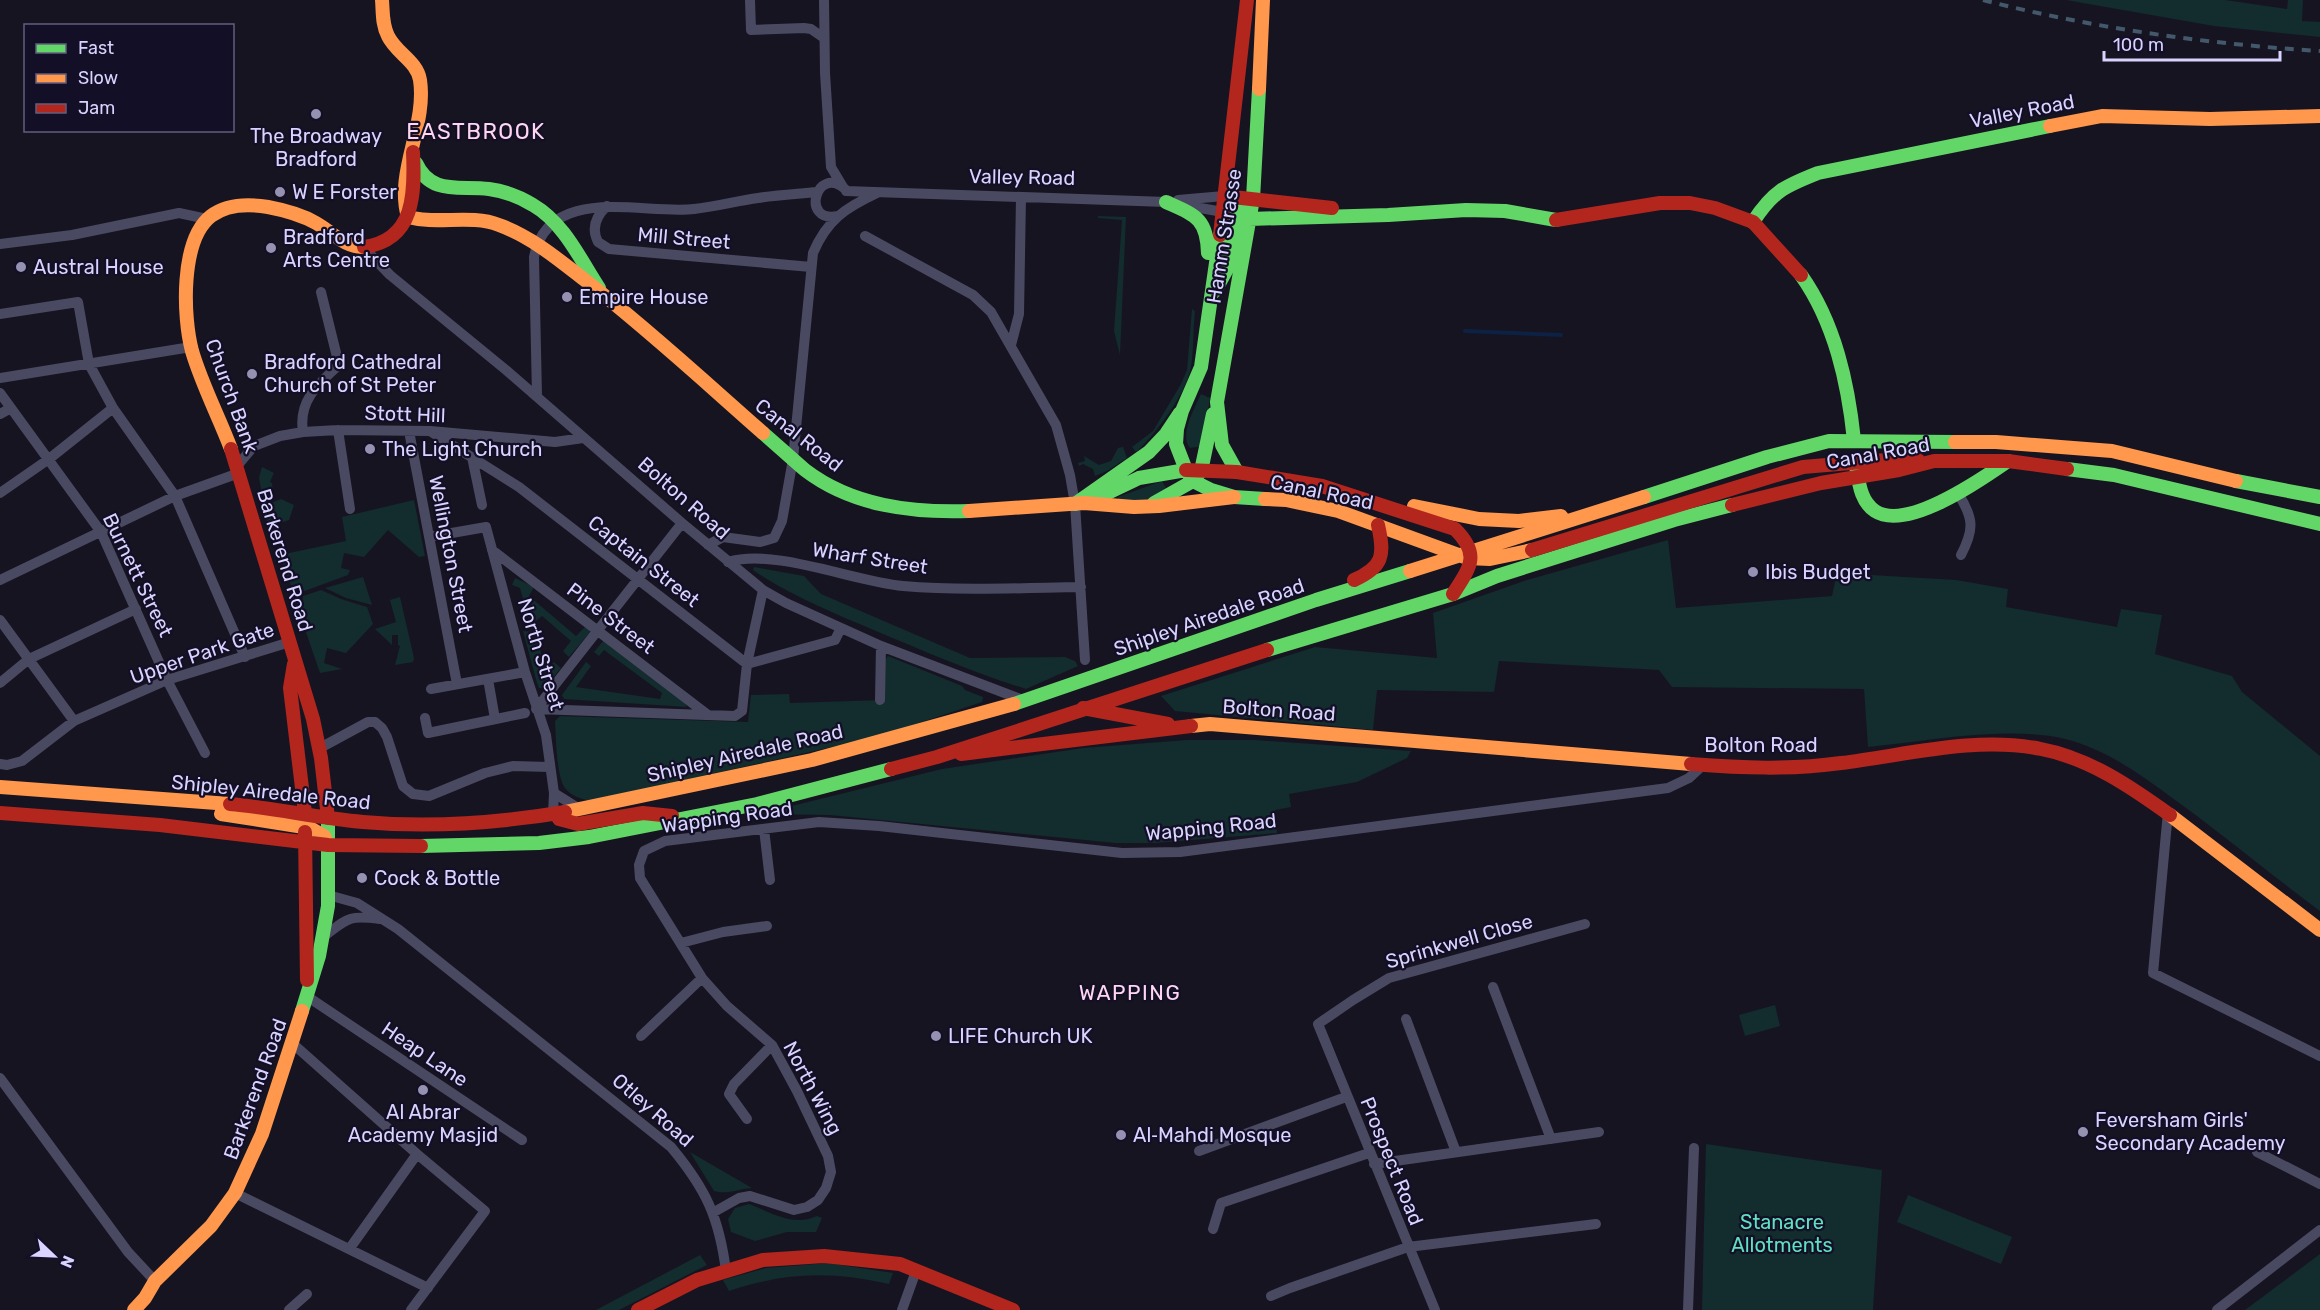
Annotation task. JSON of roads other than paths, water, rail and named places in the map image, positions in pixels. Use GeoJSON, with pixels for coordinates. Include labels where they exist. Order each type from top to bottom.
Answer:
{"type":"FeatureCollection","features":[{"type":"Feature","properties":{"kind":"main road"},"geometry":{"type":"LineString","coordinates":[[207,219],[226,207],[260,206],[304,218],[352,246],[364,248],[382,243],[394,235],[408,217],[414,202],[413,152],[420,93],[419,75],[415,67],[390,40],[386,32],[382,0]]}},
{"type":"Feature","properties":{"kind":"main road","name":"Hamm Strasse"},"geometry":{"type":"LineString","coordinates":[[1237,472],[1222,444],[1217,402],[1236,216],[1224,196],[1248,0]]}},
{"type":"Feature","properties":{"kind":"main road","name":"Hamm Strasse"},"geometry":{"type":"LineString","coordinates":[[1193,474],[1176,444],[1182,411],[1201,367],[1208,305],[1236,216],[1253,199],[1263,0]]}},
{"type":"Feature","properties":{"kind":"main road","name":"Valley Road"},"geometry":{"type":"LineString","coordinates":[[1753,222],[1765,203],[1785,186],[1818,173],[2016,132],[2102,116],[2210,119],[2320,116]]}},
{"type":"Feature","properties":{"kind":"main road","name":"Canal Road"},"geometry":{"type":"LineString","coordinates":[[413,152],[418,171],[423,178],[434,184],[497,190],[536,206],[556,221],[602,291]]}},
{"type":"Feature","properties":{"kind":"main road","name":"Valley Road"},"geometry":{"type":"LineString","coordinates":[[1224,196],[1388,215]]}},
{"type":"Feature","properties":{"kind":"main road"},"geometry":{"type":"LineString","coordinates":[[1166,202],[1198,218],[1207,228],[1208,305]]}},
{"type":"Feature","properties":{"kind":"main road","name":"Valley Road"},"geometry":{"type":"LineString","coordinates":[[1236,216],[1388,215],[1466,210],[1505,211],[1562,220],[1660,203],[1690,203],[1715,208],[1753,222],[1803,277],[1824,316],[1841,362],[1851,413],[1856,477]]}},
{"type":"Feature","properties":{"kind":"main road","name":"Canal Road"},"geometry":{"type":"LineString","coordinates":[[408,217],[428,222],[478,219],[495,223],[512,230],[565,262],[580,278],[602,291],[812,474],[845,494],[882,507],[906,511],[998,511],[1080,504],[1150,506],[1200,503],[1234,496],[1286,500],[1338,512],[1378,525],[1458,556]]}},
{"type":"Feature","properties":{"kind":"main road","name":"Church Bank"},"geometry":{"type":"LineString","coordinates":[[207,219],[201,228],[190,257],[185,291],[192,347],[238,469]]}},
{"type":"Feature","properties":{"kind":"main road"},"geometry":{"type":"LineString","coordinates":[[1150,506],[1193,474],[1217,402]]}},
{"type":"Feature","properties":{"kind":"main road"},"geometry":{"type":"LineString","coordinates":[[1080,504],[1149,452],[1166,434],[1182,411]]}},
{"type":"Feature","properties":{"kind":"main road","name":"Canal Road"},"geometry":{"type":"LineString","coordinates":[[1080,504],[1139,478],[1237,472],[1322,486],[1455,529],[1467,539],[1473,555],[1671,486],[1801,447],[1829,441],[1854,440],[1996,442],[2112,451],[2218,477],[2320,496]]}},
{"type":"Feature","properties":{"kind":"main road"},"geometry":{"type":"LineString","coordinates":[[0,813],[160,825],[328,845],[422,846],[539,843],[589,837],[757,804],[937,757],[1081,707],[1327,630],[1453,594],[1470,566],[1473,555],[1490,559],[1520,554],[1803,467],[1898,459],[1934,461]]}},
{"type":"Feature","properties":{"kind":"main road","name":"Canal Road"},"geometry":{"type":"LineString","coordinates":[[1453,594],[1497,576],[1674,520],[1821,483],[1899,470],[1934,461],[2008,461],[2114,475],[2316,524]]}},
{"type":"Feature","properties":{"kind":"main road"},"geometry":{"type":"LineString","coordinates":[[1856,477],[1859,491],[1865,502],[1880,513],[1908,514],[1926,511],[1959,495],[2008,461]]}},
{"type":"Feature","properties":{"kind":"main road","name":"Barkerend Road"},"geometry":{"type":"LineString","coordinates":[[138,1307],[155,1281],[189,1249],[235,1193],[262,1134],[308,997],[322,937],[328,895],[328,818],[320,748],[238,469]]}},
{"type":"Feature","properties":{"kind":"main road"},"geometry":{"type":"LineString","coordinates":[[1193,474],[1211,490],[1234,496]]}},
{"type":"Feature","properties":{"kind":"main road","name":"Canal Road"},"geometry":{"type":"LineString","coordinates":[[1355,497],[1378,497],[1479,519],[1519,521],[1601,511]]}},
{"type":"Feature","properties":{"kind":"main road"},"geometry":{"type":"LineString","coordinates":[[1316,600],[1375,569],[1380,557],[1381,536],[1378,525]]}},
{"type":"Feature","properties":{"kind":"main road","name":"Shipley Airedale Road"},"geometry":{"type":"LineString","coordinates":[[0,787],[266,808],[305,820],[328,818],[407,824],[553,815],[812,760],[1026,701],[1316,600],[1458,556],[1473,555]]}},
{"type":"Feature","properties":{"kind":"main road","name":"Barkerend Road"},"geometry":{"type":"LineString","coordinates":[[295,658],[290,688],[305,820],[308,997]]}},
{"type":"Feature","properties":{"kind":"main road","name":"Bolton Road"},"geometry":{"type":"LineString","coordinates":[[1026,701],[1081,707],[1183,727]]}},
{"type":"Feature","properties":{"kind":"main road","name":"Bolton Road"},"geometry":{"type":"LineString","coordinates":[[937,757],[1210,724],[1703,765],[1786,768],[1976,745],[2014,746],[2056,754],[2093,766],[2168,812],[2320,930]]}},
{"type":"Feature","properties":{"kind":"main road"},"geometry":{"type":"LineString","coordinates":[[553,815],[566,823],[603,820],[642,813],[687,818]]}},
{"type":"Feature","properties":{"kind":"main road"},"geometry":{"type":"LineString","coordinates":[[305,820],[319,832],[328,845]]}},
{"type":"Feature","properties":{"kind":"main road"},"geometry":{"type":"LineString","coordinates":[[638,1310],[697,1280],[726,1270],[763,1260],[825,1256],[900,1264],[1013,1310]]}},
{"type":"Feature","properties":{"kind":"street"},"geometry":{"type":"LineString","coordinates":[[750,0],[752,30],[804,28],[811,29],[824,38]]}},
{"type":"Feature","properties":{"kind":"street"},"geometry":{"type":"LineString","coordinates":[[824,0],[831,166],[848,196],[848,206]]}},
{"type":"Feature","properties":{"kind":"street"},"geometry":{"type":"LineString","coordinates":[[821,234],[817,209],[819,189],[831,166]]}},
{"type":"Feature","properties":{"kind":"street"},"geometry":{"type":"LineString","coordinates":[[537,396],[534,257],[544,232],[556,221],[567,215],[607,206],[684,210],[779,195],[790,196],[819,189],[832,183],[844,189]]}},
{"type":"Feature","properties":{"kind":"street","name":"Valley Road"},"geometry":{"type":"LineString","coordinates":[[844,189],[877,193],[1166,202],[1224,196]]}},
{"type":"Feature","properties":{"kind":"street"},"geometry":{"type":"LineString","coordinates":[[708,545],[723,537],[760,542],[774,538],[782,521],[793,459],[813,253],[821,234],[848,206],[877,193]]}},
{"type":"Feature","properties":{"kind":"street"},"geometry":{"type":"LineString","coordinates":[[790,196],[817,209],[827,217],[838,216]]}},
{"type":"Feature","properties":{"kind":"street"},"geometry":{"type":"LineString","coordinates":[[1011,345],[1019,314],[1021,197]]}},
{"type":"Feature","properties":{"kind":"street","name":"Valley Road"},"geometry":{"type":"LineString","coordinates":[[1166,202],[1236,216]]}},
{"type":"Feature","properties":{"kind":"street","name":"Mill Street"},"geometry":{"type":"LineString","coordinates":[[607,206],[598,214],[594,228],[595,237],[600,245],[616,250],[811,267]]}},
{"type":"Feature","properties":{"kind":"street"},"geometry":{"type":"LineString","coordinates":[[0,244],[72,235],[179,213],[207,219]]}},
{"type":"Feature","properties":{"kind":"street"},"geometry":{"type":"LineString","coordinates":[[865,236],[972,295],[991,312],[1056,425],[1080,504],[1085,660]]}},
{"type":"Feature","properties":{"kind":"street","name":"Bolton Road"},"geometry":{"type":"LineString","coordinates":[[364,248],[390,275],[537,396],[682,523],[763,590],[786,603],[881,646],[1026,701]]}},
{"type":"Feature","properties":{"kind":"street"},"geometry":{"type":"LineString","coordinates":[[303,432],[301,419],[314,387],[339,365],[321,292]]}},
{"type":"Feature","properties":{"kind":"street"},"geometry":{"type":"LineString","coordinates":[[0,314],[78,302],[89,364],[113,408],[175,496],[245,657]]}},
{"type":"Feature","properties":{"kind":"street"},"geometry":{"type":"LineString","coordinates":[[0,378],[192,347]]}},
{"type":"Feature","properties":{"kind":"street","name":"Burnett Street"},"geometry":{"type":"LineString","coordinates":[[0,393],[101,532],[167,680],[206,753]]}},
{"type":"Feature","properties":{"kind":"street"},"geometry":{"type":"LineString","coordinates":[[0,414],[11,408]]}},
{"type":"Feature","properties":{"kind":"street"},"geometry":{"type":"LineString","coordinates":[[0,493],[49,459],[113,408]]}},
{"type":"Feature","properties":{"kind":"street"},"geometry":{"type":"LineString","coordinates":[[338,429],[350,509]]}},
{"type":"Feature","properties":{"kind":"street","name":"Stott Hill"},"geometry":{"type":"LineString","coordinates":[[238,469],[254,446],[280,436],[303,432],[338,429],[409,430],[555,442],[583,438]]}},
{"type":"Feature","properties":{"kind":"street","name":"Wellington Street"},"geometry":{"type":"LineString","coordinates":[[409,430],[458,684]]}},
{"type":"Feature","properties":{"kind":"street","name":"Captain Street"},"geometry":{"type":"LineString","coordinates":[[430,431],[519,488],[747,664]]}},
{"type":"Feature","properties":{"kind":"street"},"geometry":{"type":"LineString","coordinates":[[472,457],[482,505]]}},
{"type":"Feature","properties":{"kind":"street"},"geometry":{"type":"LineString","coordinates":[[0,580],[175,496],[238,469]]}},
{"type":"Feature","properties":{"kind":"street"},"geometry":{"type":"LineString","coordinates":[[1959,495],[1969,510],[1972,529],[1961,555]]}},
{"type":"Feature","properties":{"kind":"street"},"geometry":{"type":"LineString","coordinates":[[536,709],[682,523]]}},
{"type":"Feature","properties":{"kind":"street","name":"North Street"},"geometry":{"type":"LineString","coordinates":[[429,537],[486,527],[525,672],[546,735],[554,793],[553,815]]}},
{"type":"Feature","properties":{"kind":"street","name":"Pine Street"},"geometry":{"type":"LineString","coordinates":[[492,550],[708,715]]}},
{"type":"Feature","properties":{"kind":"street","name":"Wharf Street"},"geometry":{"type":"LineString","coordinates":[[728,562],[742,558],[776,560],[902,586],[982,589],[1081,587]]}},
{"type":"Feature","properties":{"kind":"street"},"geometry":{"type":"LineString","coordinates":[[536,709],[735,716],[742,711],[744,704],[747,664],[763,590]]}},
{"type":"Feature","properties":{"kind":"street"},"geometry":{"type":"LineString","coordinates":[[0,683],[30,659],[135,609]]}},
{"type":"Feature","properties":{"kind":"street"},"geometry":{"type":"LineString","coordinates":[[0,620],[74,722]]}},
{"type":"Feature","properties":{"kind":"street"},"geometry":{"type":"LineString","coordinates":[[747,664],[835,640],[842,628]]}},
{"type":"Feature","properties":{"kind":"street","name":"Upper Park Gate"},"geometry":{"type":"LineString","coordinates":[[0,764],[8,765],[22,760],[74,722],[167,680],[290,642]]}},
{"type":"Feature","properties":{"kind":"street"},"geometry":{"type":"LineString","coordinates":[[880,700],[881,646]]}},
{"type":"Feature","properties":{"kind":"street"},"geometry":{"type":"LineString","coordinates":[[431,689],[525,672]]}},
{"type":"Feature","properties":{"kind":"street"},"geometry":{"type":"LineString","coordinates":[[488,679],[495,719]]}},
{"type":"Feature","properties":{"kind":"street"},"geometry":{"type":"LineString","coordinates":[[425,718],[428,733],[525,713]]}},
{"type":"Feature","properties":{"kind":"street"},"geometry":{"type":"LineString","coordinates":[[320,748],[368,722],[375,722],[387,737],[403,786],[413,794],[424,796],[485,773],[513,766],[549,767]]}},
{"type":"Feature","properties":{"kind":"street","name":"Wapping Road"},"geometry":{"type":"LineString","coordinates":[[644,851],[665,841],[819,822],[879,826],[1122,853],[1180,852],[1668,788],[1689,778],[1703,765]]}},
{"type":"Feature","properties":{"kind":"street"},"geometry":{"type":"LineString","coordinates":[[554,793],[581,810]]}},
{"type":"Feature","properties":{"kind":"street"},"geometry":{"type":"LineString","coordinates":[[2168,812],[2153,973],[2320,1056]]}},
{"type":"Feature","properties":{"kind":"street"},"geometry":{"type":"LineString","coordinates":[[764,829],[770,880]]}},
{"type":"Feature","properties":{"kind":"street","name":"North Wing"},"geometry":{"type":"LineString","coordinates":[[644,851],[639,865],[640,878],[702,978],[727,1006],[772,1045],[828,1156],[831,1172],[826,1188],[818,1200],[807,1207],[794,1210],[750,1196],[739,1198],[714,1212]]}},
{"type":"Feature","properties":{"kind":"street","name":"Otley Road"},"geometry":{"type":"LineString","coordinates":[[328,895],[357,903],[398,929],[671,1147],[692,1172],[714,1212],[722,1239],[726,1270]]}},
{"type":"Feature","properties":{"kind":"street","name":"Otley Road"},"geometry":{"type":"LineString","coordinates":[[322,937],[356,916],[383,920]]}},
{"type":"Feature","properties":{"kind":"street","name":"Sprinkwell Close"},"geometry":{"type":"LineString","coordinates":[[1318,1024],[1389,978],[1585,924]]}},
{"type":"Feature","properties":{"kind":"street"},"geometry":{"type":"LineString","coordinates":[[681,943],[723,932],[767,926]]}},
{"type":"Feature","properties":{"kind":"street"},"geometry":{"type":"LineString","coordinates":[[641,1036],[702,978]]}},
{"type":"Feature","properties":{"kind":"street"},"geometry":{"type":"LineString","coordinates":[[1493,987],[1551,1139]]}},
{"type":"Feature","properties":{"kind":"street","name":"Heap Lane"},"geometry":{"type":"LineString","coordinates":[[308,997],[522,1140]]}},
{"type":"Feature","properties":{"kind":"street"},"geometry":{"type":"LineString","coordinates":[[1406,1019],[1456,1152]]}},
{"type":"Feature","properties":{"kind":"street","name":"Prospect Road"},"geometry":{"type":"LineString","coordinates":[[1318,1024],[1435,1310]]}},
{"type":"Feature","properties":{"kind":"street"},"geometry":{"type":"LineString","coordinates":[[292,1043],[485,1211],[411,1310]]}},
{"type":"Feature","properties":{"kind":"street"},"geometry":{"type":"LineString","coordinates":[[747,1119],[729,1094],[734,1084],[772,1045]]}},
{"type":"Feature","properties":{"kind":"street"},"geometry":{"type":"LineString","coordinates":[[0,1078],[68,1167],[128,1252],[155,1281]]}},
{"type":"Feature","properties":{"kind":"street"},"geometry":{"type":"LineString","coordinates":[[1198,1150],[1346,1097]]}},
{"type":"Feature","properties":{"kind":"street"},"geometry":{"type":"LineString","coordinates":[[1374,1164],[1599,1132]]}},
{"type":"Feature","properties":{"kind":"street"},"geometry":{"type":"LineString","coordinates":[[1688,1310],[1694,1149]]}},
{"type":"Feature","properties":{"kind":"street"},"geometry":{"type":"LineString","coordinates":[[2257,1152],[2320,1184]]}},
{"type":"Feature","properties":{"kind":"street"},"geometry":{"type":"LineString","coordinates":[[1213,1228],[1221,1203],[1369,1153]]}},
{"type":"Feature","properties":{"kind":"street"},"geometry":{"type":"LineString","coordinates":[[350,1248],[417,1154]]}},
{"type":"Feature","properties":{"kind":"street"},"geometry":{"type":"LineString","coordinates":[[235,1193],[428,1288]]}},
{"type":"Feature","properties":{"kind":"street"},"geometry":{"type":"LineString","coordinates":[[1271,1296],[1408,1247],[1596,1224]]}},
{"type":"Feature","properties":{"kind":"street"},"geometry":{"type":"LineString","coordinates":[[2217,1310],[2320,1230]]}},
{"type":"Feature","properties":{"kind":"street"},"geometry":{"type":"LineString","coordinates":[[902,1310],[916,1271]]}},
{"type":"Feature","properties":{"kind":"street"},"geometry":{"type":"LineString","coordinates":[[289,1310],[307,1294]]}},
{"type":"Feature","properties":{"kind":"waterway"},"geometry":{"type":"LineString","coordinates":[[1465,331],[1561,335]]}},
{"type":"Feature","properties":{"kind":"railway"},"geometry":{"type":"LineString","coordinates":[[1983,0],[2108,27],[2235,44],[2320,51]]}},
{"type":"Feature","properties":{"kind":"place","name":"The Broadway Bradford"},"geometry":{"type":"Point","coordinates":[316,114]}},
{"type":"Feature","properties":{"kind":"place","name":"W E Forster"},"geometry":{"type":"Point","coordinates":[280,192]}},
{"type":"Feature","properties":{"kind":"place","name":"Bradford Arts Centre"},"geometry":{"type":"Point","coordinates":[271,248]}},
{"type":"Feature","properties":{"kind":"place","name":"Austral House"},"geometry":{"type":"Point","coordinates":[21,267]}},
{"type":"Feature","properties":{"kind":"place","name":"Empire House"},"geometry":{"type":"Point","coordinates":[567,297]}},
{"type":"Feature","properties":{"kind":"place","name":"Bradford Cathedral Church of St Peter"},"geometry":{"type":"Point","coordinates":[252,374]}},
{"type":"Feature","properties":{"kind":"place","name":"The Light Church"},"geometry":{"type":"Point","coordinates":[370,449]}},
{"type":"Feature","properties":{"kind":"place","name":"Ibis Budget"},"geometry":{"type":"Point","coordinates":[1753,572]}},
{"type":"Feature","properties":{"kind":"place","name":"Cock & Bottle"},"geometry":{"type":"Point","coordinates":[362,878]}},
{"type":"Feature","properties":{"kind":"place","name":"LIFE Church UK"},"geometry":{"type":"Point","coordinates":[936,1036]}},
{"type":"Feature","properties":{"kind":"place","name":"Al Abrar Academy Masjid"},"geometry":{"type":"Point","coordinates":[423,1090]}},
{"type":"Feature","properties":{"kind":"place","name":"Feversham Girls' Secondary Academy"},"geometry":{"type":"Point","coordinates":[2083,1132]}},
{"type":"Feature","properties":{"kind":"place","name":"Al‐Mahdi Mosque"},"geometry":{"type":"Point","coordinates":[1121,1135]}},
{"type":"Feature","properties":{"kind":"district","name":"EASTBROOK"},"geometry":{"type":"Point","coordinates":[476,131]}},
{"type":"Feature","properties":{"kind":"district","name":"WAPPING"},"geometry":{"type":"Point","coordinates":[1130,992]}},
{"type":"Feature","properties":{"kind":"park label","name":"Stanacre Allotments"},"geometry":{"type":"Point","coordinates":[1782,1234]}}]}
